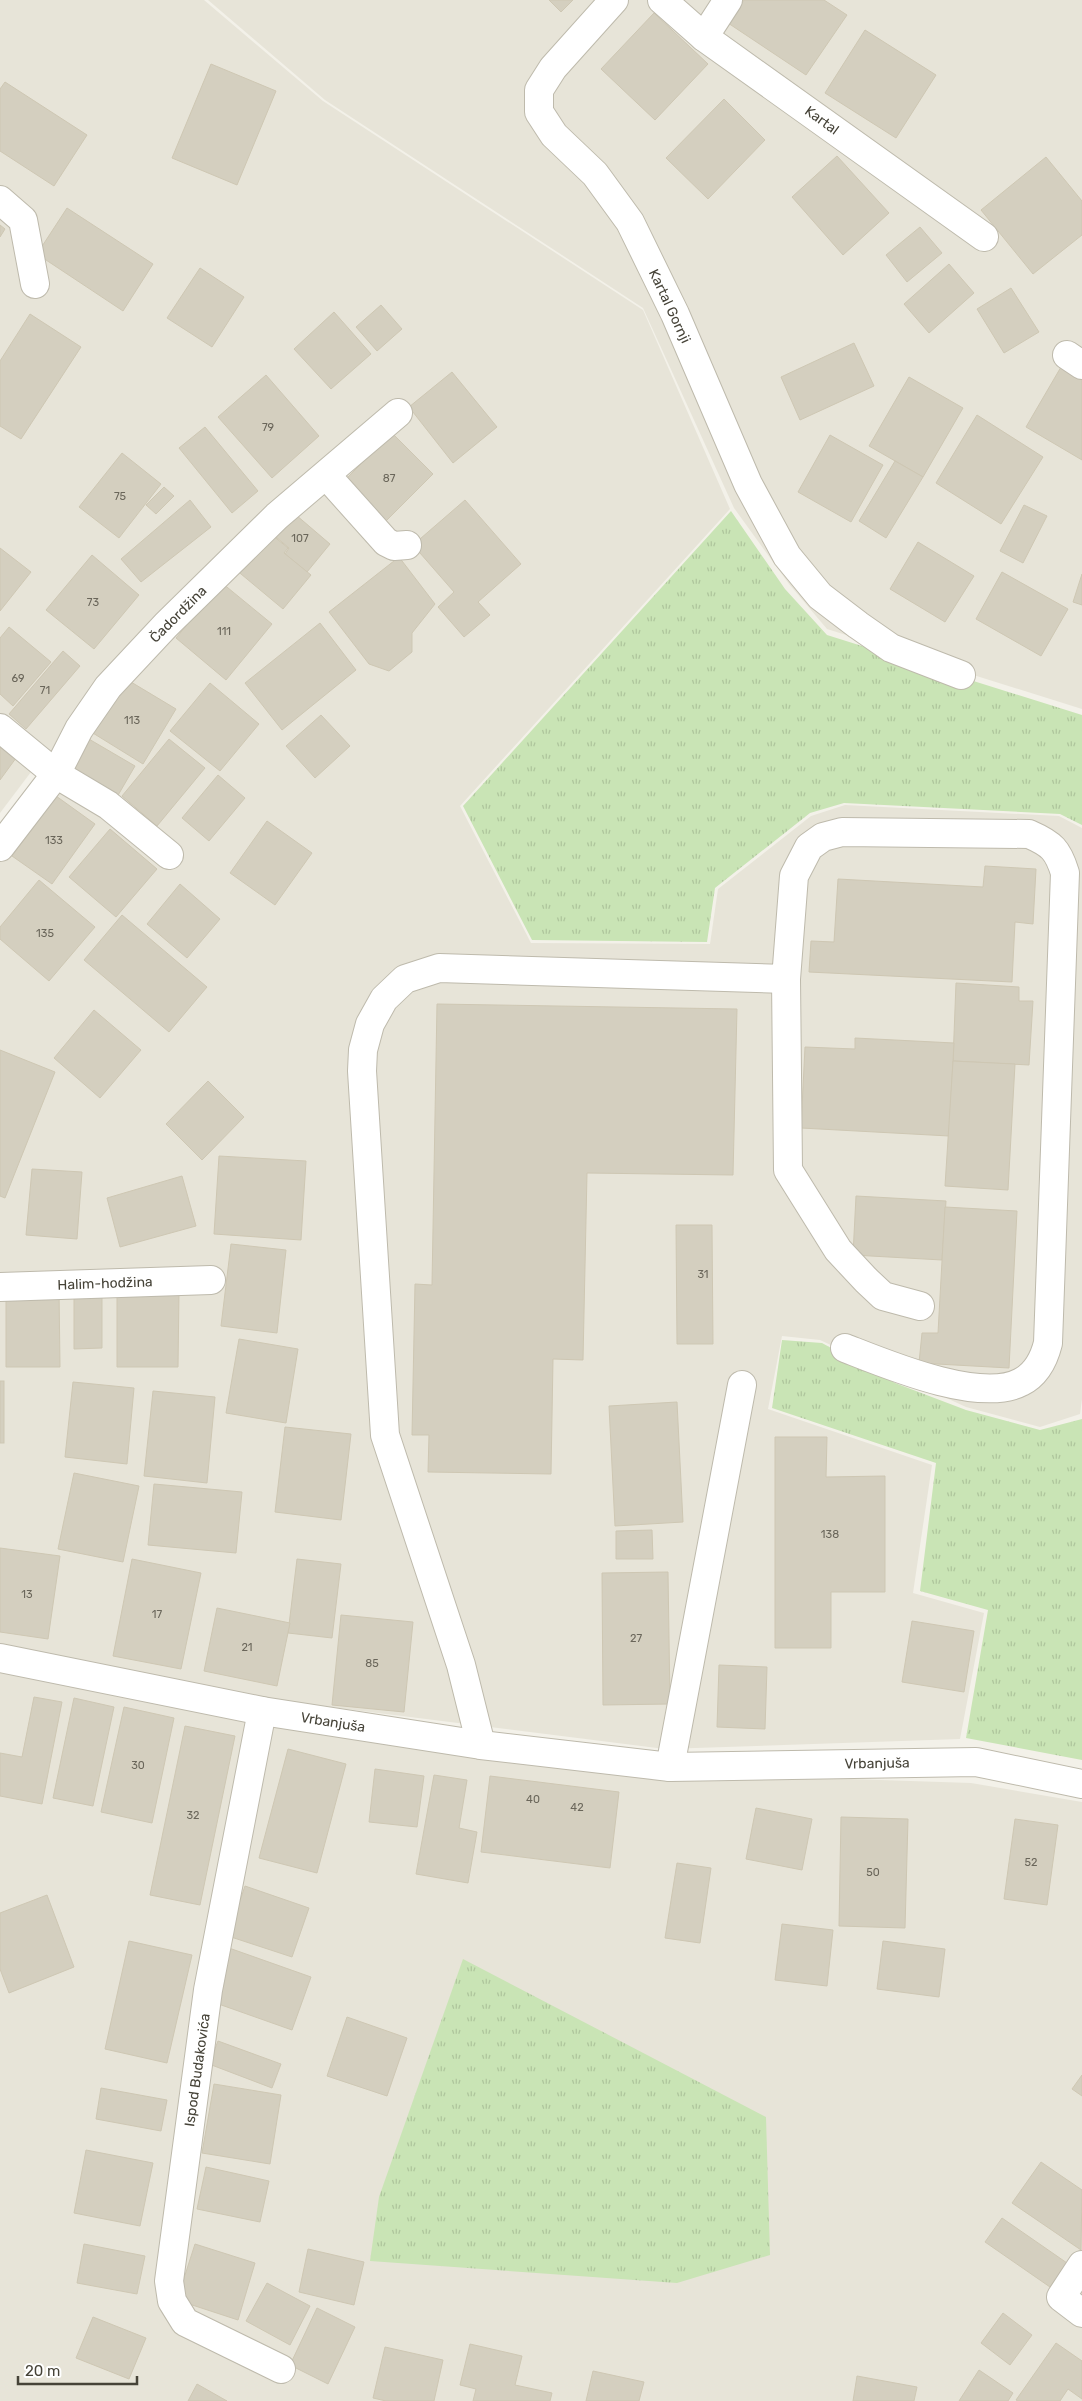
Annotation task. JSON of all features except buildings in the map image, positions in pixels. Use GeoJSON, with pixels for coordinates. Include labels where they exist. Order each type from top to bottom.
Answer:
{"type":"FeatureCollection","features":[{"type":"Feature","properties":{"kind":"street","name":"Kartal Gornji"},"geometry":{"type":"LineString","coordinates":[[614,0],[553,68],[539,90],[539,112],[554,135],[595,174],[630,222],[675,314],[748,484],[787,556],[820,596],[891,648],[961,675]]}},
{"type":"Feature","properties":{"kind":"street","name":"Kartal"},"geometry":{"type":"LineString","coordinates":[[662,0],[704,36],[984,237]]}},
{"type":"Feature","properties":{"kind":"street"},"geometry":{"type":"LineString","coordinates":[[704,36],[728,0]]}},
{"type":"Feature","properties":{"kind":"street"},"geometry":{"type":"LineString","coordinates":[[0,200],[23,220],[35,284]]}},
{"type":"Feature","properties":{"kind":"street","name":"Čadordžina"},"geometry":{"type":"LineString","coordinates":[[0,846],[56,774],[79,729],[108,687],[166,625],[278,516],[398,413]]}},
{"type":"Feature","properties":{"kind":"street"},"geometry":{"type":"LineString","coordinates":[[326,476],[386,542],[394,546],[407,545]]}},
{"type":"Feature","properties":{"kind":"street"},"geometry":{"type":"LineString","coordinates":[[0,728],[56,774],[108,805],[169,855]]}},
{"type":"Feature","properties":{"kind":"street"},"geometry":{"type":"LineString","coordinates":[[846,1348],[907,1373],[961,1385],[996,1389],[1020,1383],[1035,1372],[1044,1357],[1048,1343],[1065,873],[1060,856],[1048,842],[1029,834],[842,832],[823,837],[810,848],[794,876],[786,979],[788,1170],[838,1250],[866,1280],[883,1296],[920,1306]]}},
{"type":"Feature","properties":{"kind":"street"},"geometry":{"type":"LineString","coordinates":[[481,1745],[461,1664],[385,1435],[362,1071],[363,1050],[370,1024],[384,999],[405,979],[439,968],[786,979]]}},
{"type":"Feature","properties":{"kind":"street","name":"Halim-hodžina"},"geometry":{"type":"LineString","coordinates":[[0,1287],[211,1280]]}},
{"type":"Feature","properties":{"kind":"street"},"geometry":{"type":"LineString","coordinates":[[670,1767],[742,1386]]}},
{"type":"Feature","properties":{"kind":"street","name":"Vrbanjuša"},"geometry":{"type":"LineString","coordinates":[[0,1658],[262,1711],[481,1745],[670,1767],[976,1762],[1082,1784]]}},
{"type":"Feature","properties":{"kind":"street","name":"Ispod Budakovića"},"geometry":{"type":"LineString","coordinates":[[262,1711],[208,1990],[169,2281],[172,2301],[185,2322],[281,2369]]}},
{"type":"Feature","properties":{"kind":"street"},"geometry":{"type":"LineString","coordinates":[[1082,2265],[1061,2297],[1082,2313]]}},
{"type":"Feature","properties":{"kind":"shaded area"},"geometry":{"type":"Polygon","coordinates":[[[0,0],[204,0],[323,101],[643,310],[730,509],[460,806],[531,943],[710,944],[718,889],[811,816],[845,805],[1059,816],[1082,828],[1082,1399],[1080,1414],[1040,1427],[966,1407],[820,1340],[782,1336],[768,1409],[932,1465],[913,1593],[984,1613],[960,1739],[665,1749],[266,1699],[0,1644],[0,851],[64,763],[0,713],[0,0]]]}},
{"type":"Feature","properties":{"kind":"shaded area"},"geometry":{"type":"Polygon","coordinates":[[[208,0],[1082,0],[1082,709],[827,629],[789,584],[734,508],[643,308],[325,100],[208,0]]]}},
{"type":"Feature","properties":{"kind":"shaded area"},"geometry":{"type":"Polygon","coordinates":[[[0,730],[40,760],[0,813],[0,730]]]}},
{"type":"Feature","properties":{"kind":"shaded area"},"geometry":{"type":"Polygon","coordinates":[[[0,1665],[670,1773],[971,1783],[1082,1802],[1082,2401],[0,2401],[0,1665]]]}},
{"type":"Feature","properties":{"kind":"green space"},"geometry":{"type":"Polygon","coordinates":[[[731,511],[785,589],[827,635],[1082,715],[1082,825],[1060,814],[844,803],[810,813],[715,888],[707,942],[532,940],[463,806],[731,511]]]}},
{"type":"Feature","properties":{"kind":"green space"},"geometry":{"type":"Polygon","coordinates":[[[782,1340],[822,1343],[895,1383],[966,1410],[1040,1430],[1082,1419],[1082,1760],[966,1738],[988,1610],[920,1591],[936,1463],[772,1408],[782,1340]]]}},
{"type":"Feature","properties":{"kind":"green space"},"geometry":{"type":"Polygon","coordinates":[[[463,1959],[766,2117],[770,2255],[677,2283],[370,2261],[379,2197],[463,1959]]]}}]}
